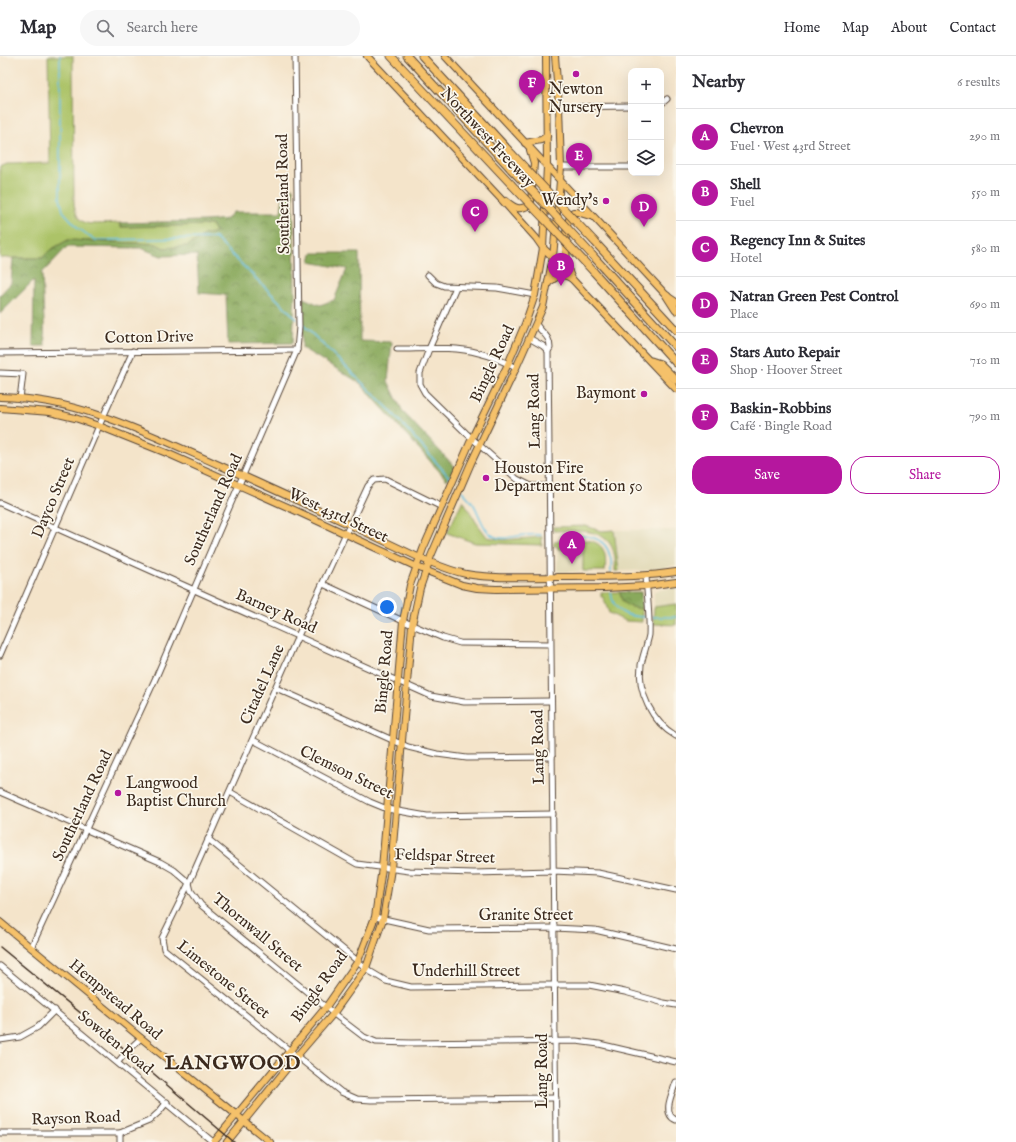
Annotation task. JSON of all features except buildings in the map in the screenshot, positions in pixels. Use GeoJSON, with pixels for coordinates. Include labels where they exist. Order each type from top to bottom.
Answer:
{"type":"FeatureCollection","features":[{"type":"Feature","properties":{"kind":"highway","name":"Northwest Freeway"},"geometry":{"type":"LineString","coordinates":[[391,56],[593,271],[676,363]]}},
{"type":"Feature","properties":{"kind":"highway"},"geometry":{"type":"LineString","coordinates":[[407,56],[676,347]]}},
{"type":"Feature","properties":{"kind":"highway","name":"Northwest Freeway"},"geometry":{"type":"LineString","coordinates":[[422,56],[676,330]]}},
{"type":"Feature","properties":{"kind":"highway"},"geometry":{"type":"LineString","coordinates":[[667,296],[676,310]]}},
{"type":"Feature","properties":{"kind":"highway"},"geometry":{"type":"LineString","coordinates":[[651,361],[660,364],[676,380]]}},
{"type":"Feature","properties":{"kind":"main road"},"geometry":{"type":"LineString","coordinates":[[367,56],[494,191],[536,238],[543,248],[569,272]]}},
{"type":"Feature","properties":{"kind":"main road"},"geometry":{"type":"LineString","coordinates":[[445,56],[596,221],[667,296],[676,302]]}},
{"type":"Feature","properties":{"kind":"main road","name":"Bingle Road"},"geometry":{"type":"LineString","coordinates":[[213,1142],[288,1050],[326,1007],[358,961],[375,917],[388,809],[397,681],[403,621],[410,586],[420,558],[472,438],[508,364],[525,324],[534,297],[543,248],[547,166],[546,56]]}},
{"type":"Feature","properties":{"kind":"main road","name":"Bingle Road"},"geometry":{"type":"LineString","coordinates":[[227,1142],[296,1057],[334,1014],[366,968],[383,919],[391,869],[397,811],[412,625],[420,588],[429,561],[464,480],[543,307],[553,258],[561,167],[559,107],[555,56]]}},
{"type":"Feature","properties":{"kind":"main road"},"geometry":{"type":"LineString","coordinates":[[525,143],[541,140],[547,136]]}},
{"type":"Feature","properties":{"kind":"main road"},"geometry":{"type":"LineString","coordinates":[[494,191],[515,208],[524,208],[530,205],[534,163],[530,149]]}},
{"type":"Feature","properties":{"kind":"main road"},"geometry":{"type":"LineString","coordinates":[[572,279],[569,272],[566,244],[569,218],[573,212],[577,212],[589,215],[596,221]]}},
{"type":"Feature","properties":{"kind":"main road"},"geometry":{"type":"LineString","coordinates":[[548,283],[561,275],[566,275],[572,279],[676,389]]}},
{"type":"Feature","properties":{"kind":"main road"},"geometry":{"type":"LineString","coordinates":[[529,338],[528,333],[534,297]]}},
{"type":"Feature","properties":{"kind":"main road","name":"West 43rd Street"},"geometry":{"type":"LineString","coordinates":[[0,397],[45,401],[104,416],[244,476],[420,558],[449,570],[464,574],[497,578],[646,576],[676,572]]}},
{"type":"Feature","properties":{"kind":"main road"},"geometry":{"type":"LineString","coordinates":[[8,408],[9,397]]}},
{"type":"Feature","properties":{"kind":"main road","name":"West 43rd Street"},"geometry":{"type":"LineString","coordinates":[[0,408],[50,412],[99,426],[169,454],[426,571],[462,585],[477,588],[496,589],[647,586],[676,582]]}},
{"type":"Feature","properties":{"kind":"main road"},"geometry":{"type":"LineString","coordinates":[[169,454],[172,444]]}},
{"type":"Feature","properties":{"kind":"main road"},"geometry":{"type":"LineString","coordinates":[[463,459],[472,463]]}},
{"type":"Feature","properties":{"kind":"main road"},"geometry":{"type":"LineString","coordinates":[[292,509],[297,501]]}},
{"type":"Feature","properties":{"kind":"main road"},"geometry":{"type":"LineString","coordinates":[[496,589],[497,578]]}},
{"type":"Feature","properties":{"kind":"main road","name":"Hempstead Road"},"geometry":{"type":"LineString","coordinates":[[0,922],[270,1142]]}},
{"type":"Feature","properties":{"kind":"street","name":"Southerland Road"},"geometry":{"type":"LineString","coordinates":[[32,948],[148,694],[298,350],[299,327],[295,56]]}},
{"type":"Feature","properties":{"kind":"street"},"geometry":{"type":"LineString","coordinates":[[559,107],[628,106]]}},
{"type":"Feature","properties":{"kind":"street"},"geometry":{"type":"LineString","coordinates":[[561,167],[628,167]]}},
{"type":"Feature","properties":{"kind":"street"},"geometry":{"type":"LineString","coordinates":[[428,275],[436,283],[444,286],[497,288],[534,297]]}},
{"type":"Feature","properties":{"kind":"street"},"geometry":{"type":"LineString","coordinates":[[456,287],[420,373],[420,384],[425,393],[517,479],[530,486],[549,486]]}},
{"type":"Feature","properties":{"kind":"street","name":"Lang Road"},"geometry":{"type":"LineString","coordinates":[[536,324],[548,339],[550,348],[548,352],[550,644],[556,1041],[556,1142]]}},
{"type":"Feature","properties":{"kind":"street","name":"Lang Road"},"geometry":{"type":"LineString","coordinates":[[529,338],[543,346],[548,352]]}},
{"type":"Feature","properties":{"kind":"street"},"geometry":{"type":"LineString","coordinates":[[397,349],[469,350],[516,368]]}},
{"type":"Feature","properties":{"kind":"street","name":"Cotton Drive"},"geometry":{"type":"LineString","coordinates":[[0,353],[298,350]]}},
{"type":"Feature","properties":{"kind":"street","name":"Dayco Street"},"geometry":{"type":"LineString","coordinates":[[0,655],[99,426],[133,352]]}},
{"type":"Feature","properties":{"kind":"street"},"geometry":{"type":"LineString","coordinates":[[0,373],[23,374],[20,399]]}},
{"type":"Feature","properties":{"kind":"street","name":"Citadel Lane"},"geometry":{"type":"LineString","coordinates":[[189,883],[298,636],[368,486],[374,480],[385,479],[442,507]]}},
{"type":"Feature","properties":{"kind":"street","name":"Barney Road"},"geometry":{"type":"LineString","coordinates":[[0,503],[431,696],[455,701],[551,701]]}},
{"type":"Feature","properties":{"kind":"street"},"geometry":{"type":"LineString","coordinates":[[646,576],[648,635],[641,667],[641,689],[648,705],[658,721],[676,736]]}},
{"type":"Feature","properties":{"kind":"street"},"geometry":{"type":"LineString","coordinates":[[323,584],[412,625],[443,638],[460,643],[550,644]]}},
{"type":"Feature","properties":{"kind":"street"},"geometry":{"type":"LineString","coordinates":[[276,688],[402,744],[437,754],[456,757],[552,757]]}},
{"type":"Feature","properties":{"kind":"street","name":"Clemson Street"},"geometry":{"type":"LineString","coordinates":[[253,740],[370,802],[388,809],[434,816],[553,814]]}},
{"type":"Feature","properties":{"kind":"street","name":"Thornwall Street"},"geometry":{"type":"LineString","coordinates":[[0,792],[160,862],[174,870],[189,883],[191,890],[201,905],[334,1014],[364,1037],[376,1042],[411,1044],[576,1041],[599,1044],[676,1062]]}},
{"type":"Feature","properties":{"kind":"street","name":"Feldspar Street"},"geometry":{"type":"LineString","coordinates":[[230,792],[357,864],[409,871],[474,873],[553,871],[598,873],[676,890]]}},
{"type":"Feature","properties":{"kind":"street","name":"Underhill Street"},"geometry":{"type":"LineString","coordinates":[[208,839],[366,968],[386,981],[412,987],[589,985],[625,992],[676,1005]]}},
{"type":"Feature","properties":{"kind":"street","name":"Limestone Street"},"geometry":{"type":"LineString","coordinates":[[189,883],[162,938],[164,949],[341,1092],[357,1099],[431,1100],[556,1098]]}},
{"type":"Feature","properties":{"kind":"street","name":"Granite Street"},"geometry":{"type":"LineString","coordinates":[[375,917],[429,929],[554,928],[595,930],[676,949]]}},
{"type":"Feature","properties":{"kind":"street","name":"Sowden Road"},"geometry":{"type":"LineString","coordinates":[[0,966],[167,1102],[213,1142]]}},
{"type":"Feature","properties":{"kind":"street"},"geometry":{"type":"LineString","coordinates":[[0,1040],[20,1037],[28,1033],[38,1027],[55,1010]]}},
{"type":"Feature","properties":{"kind":"street"},"geometry":{"type":"LineString","coordinates":[[118,1062],[141,1038]]}},
{"type":"Feature","properties":{"kind":"street"},"geometry":{"type":"LineString","coordinates":[[676,1082],[668,1111],[672,1118],[676,1120]]}},
{"type":"Feature","properties":{"kind":"street","name":"Rayson Road"},"geometry":{"type":"LineString","coordinates":[[0,1133],[120,1133],[149,1121],[167,1102]]}},
{"type":"Feature","properties":{"kind":"street"},"geometry":{"type":"LineString","coordinates":[[120,1133],[120,1142]]}},
{"type":"Feature","properties":{"kind":"shaded area"},"geometry":{"type":"Polygon","coordinates":[[[614,530],[676,530],[676,565],[647,570],[619,571],[614,530]]]}},
{"type":"Feature","properties":{"kind":"shaded area"},"geometry":{"type":"Polygon","coordinates":[[[567,546],[583,546],[583,571],[557,572],[558,549],[567,549],[567,546]]]}},
{"type":"Feature","properties":{"kind":"shaded area"},"geometry":{"type":"Polygon","coordinates":[[[676,587],[676,604],[654,607],[654,591],[676,587]]]}},
{"type":"Feature","properties":{"kind":"green space"},"geometry":{"type":"Polygon","coordinates":[[[48,56],[73,56],[74,202],[79,218],[83,222],[89,224],[120,223],[120,227],[212,225],[216,233],[205,234],[188,246],[164,248],[156,244],[68,240],[50,250],[42,258],[0,258],[0,167],[7,164],[50,163],[48,56]]]}},
{"type":"Feature","properties":{"kind":"green space"},"geometry":{"type":"Polygon","coordinates":[[[293,188],[295,295],[293,343],[228,344],[226,295],[199,293],[197,255],[161,256],[141,248],[67,247],[42,273],[45,346],[33,346],[34,280],[0,314],[0,295],[11,283],[13,258],[42,258],[50,250],[68,240],[156,244],[164,248],[188,246],[205,234],[215,233],[212,225],[120,227],[120,223],[206,221],[227,219],[233,212],[281,212],[284,189],[293,188]]]}},
{"type":"Feature","properties":{"kind":"green space"},"geometry":{"type":"Polygon","coordinates":[[[312,253],[359,253],[360,341],[392,342],[388,381],[403,412],[455,467],[447,480],[360,383],[302,348],[303,298],[320,305],[334,300],[347,269],[310,262],[312,253]]]}},
{"type":"Feature","properties":{"kind":"green space"},"geometry":{"type":"Polygon","coordinates":[[[463,500],[487,537],[503,540],[542,537],[542,545],[475,543],[447,533],[463,500]]]}},
{"type":"Feature","properties":{"kind":"green space"},"geometry":{"type":"Polygon","coordinates":[[[586,526],[601,531],[614,530],[619,571],[615,571],[615,557],[612,546],[606,539],[598,534],[588,532],[554,531],[552,527],[586,526]]]}},
{"type":"Feature","properties":{"kind":"green space"},"geometry":{"type":"Polygon","coordinates":[[[555,541],[592,541],[601,546],[606,559],[605,571],[583,571],[583,546],[567,546],[567,549],[558,549],[557,546],[553,546],[555,541]]]}},
{"type":"Feature","properties":{"kind":"green space"},"geometry":{"type":"Polygon","coordinates":[[[601,592],[620,592],[624,603],[642,609],[642,622],[625,621],[609,613],[603,597],[601,597],[601,592]]]}},
{"type":"Feature","properties":{"kind":"green space"},"geometry":{"type":"Polygon","coordinates":[[[620,592],[641,592],[642,609],[624,603],[620,592]]]}},
{"type":"Feature","properties":{"kind":"green space"},"geometry":{"type":"Polygon","coordinates":[[[676,604],[676,625],[653,624],[654,607],[676,604]]]}},
{"type":"Feature","properties":{"kind":"waterway"},"geometry":{"type":"LineString","coordinates":[[60,56],[60,198],[63,211],[78,228],[95,240],[215,238],[297,319]]}},
{"type":"Feature","properties":{"kind":"waterway"},"geometry":{"type":"LineString","coordinates":[[300,322],[389,409],[451,479]]}},
{"type":"Feature","properties":{"kind":"waterway"},"geometry":{"type":"LineString","coordinates":[[462,491],[473,503],[484,526],[492,535],[504,538],[541,535]]}},
{"type":"Feature","properties":{"kind":"waterway"},"geometry":{"type":"LineString","coordinates":[[562,535],[591,537],[603,543],[611,558],[611,572]]}},
{"type":"Feature","properties":{"kind":"waterway"},"geometry":{"type":"LineString","coordinates":[[611,592],[615,605],[623,613],[647,617]]}},
{"type":"Feature","properties":{"kind":"waterway"},"geometry":{"type":"LineString","coordinates":[[651,617],[676,617]]}},
{"type":"Feature","properties":{"kind":"railway"},"geometry":{"type":"LineString","coordinates":[[0,947],[127,1051],[234,1142]]}},
{"type":"Feature","properties":{"kind":"place","name":"Newton Nursery"},"geometry":{"type":"Point","coordinates":[576,74]}},
{"type":"Feature","properties":{"kind":"place","name":"Baskin-Robbins"},"geometry":{"type":"Point","coordinates":[532,103]}},
{"type":"Feature","properties":{"kind":"place","name":"Stars Auto Repair"},"geometry":{"type":"Point","coordinates":[579,176]}},
{"type":"Feature","properties":{"kind":"place","name":"Wendy's"},"geometry":{"type":"Point","coordinates":[606,201]}},
{"type":"Feature","properties":{"kind":"place","name":"Natran Green Pest Control"},"geometry":{"type":"Point","coordinates":[644,227]}},
{"type":"Feature","properties":{"kind":"place","name":"Regency Inn & Suites"},"geometry":{"type":"Point","coordinates":[475,232]}},
{"type":"Feature","properties":{"kind":"place","name":"Shell"},"geometry":{"type":"Point","coordinates":[561,286]}},
{"type":"Feature","properties":{"kind":"place","name":"Baymont"},"geometry":{"type":"Point","coordinates":[644,394]}},
{"type":"Feature","properties":{"kind":"place","name":"Houston Fire Department Station 50"},"geometry":{"type":"Point","coordinates":[486,478]}},
{"type":"Feature","properties":{"kind":"place","name":"Chevron"},"geometry":{"type":"Point","coordinates":[572,564]}},
{"type":"Feature","properties":{"kind":"place","name":"Langwood Baptist Church"},"geometry":{"type":"Point","coordinates":[118,793]}},
{"type":"Feature","properties":{"kind":"district","name":"LANGWOOD"},"geometry":{"type":"Point","coordinates":[233,1063]}}]}
